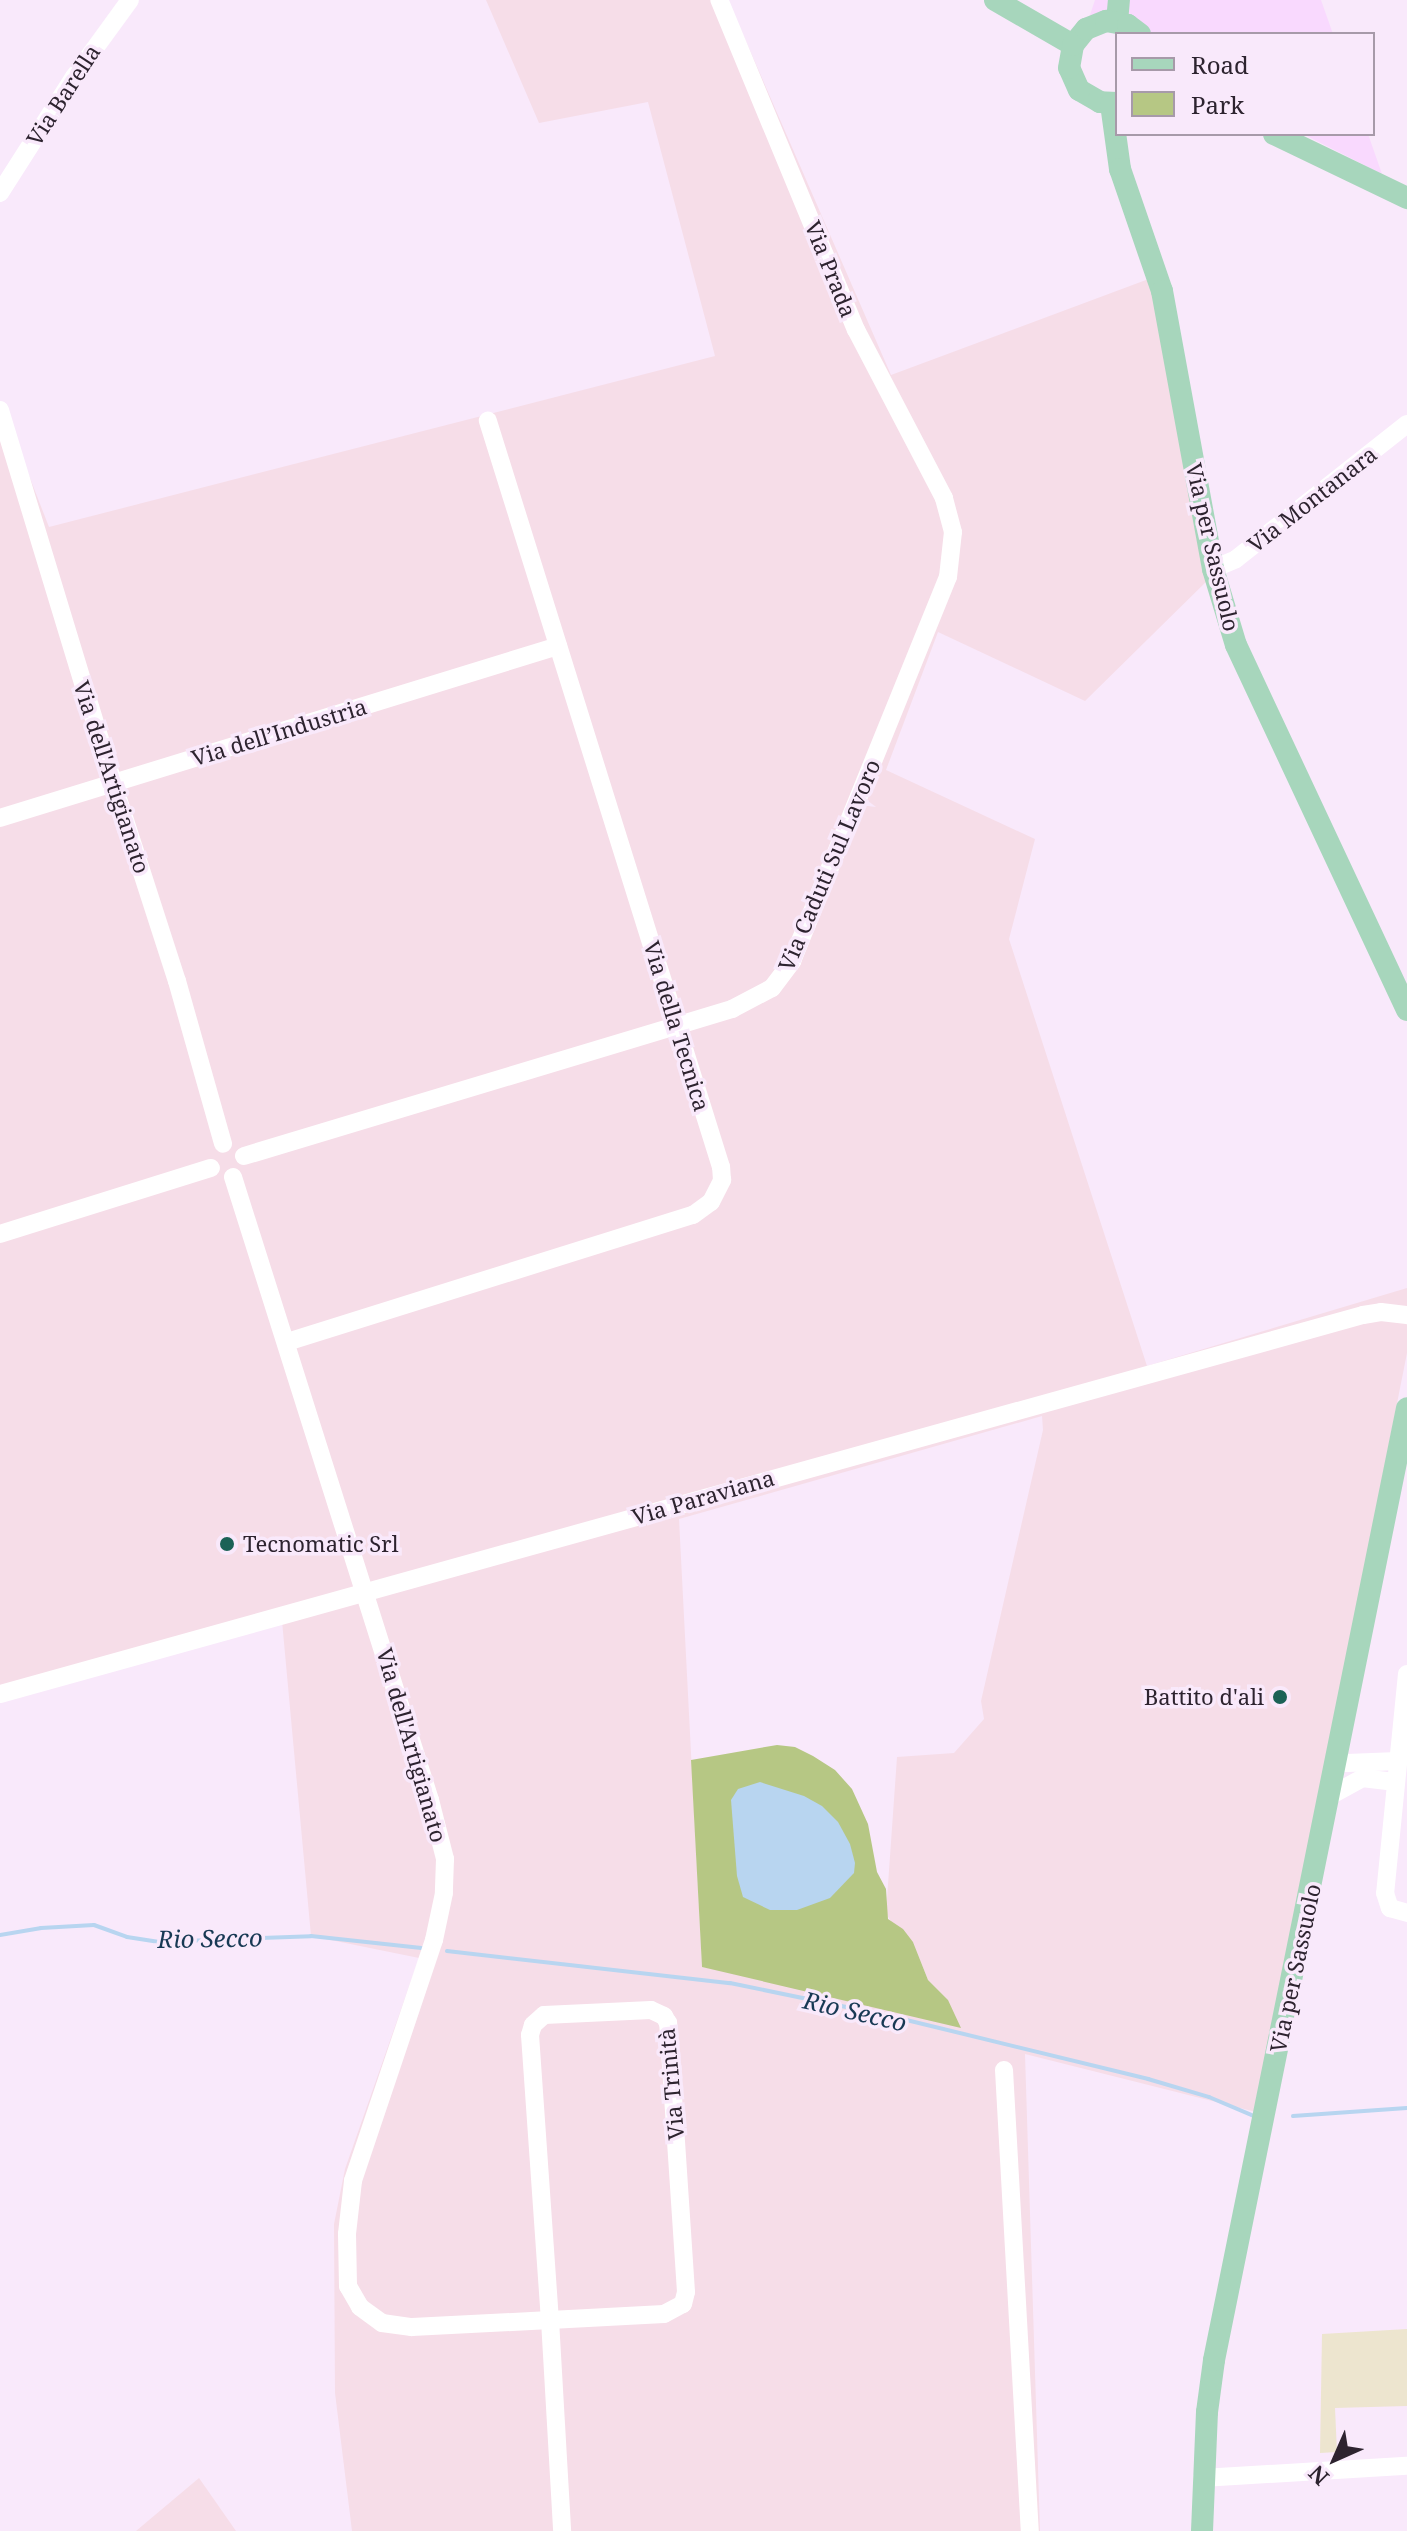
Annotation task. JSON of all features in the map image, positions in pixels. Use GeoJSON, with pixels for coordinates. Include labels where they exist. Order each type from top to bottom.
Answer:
{"type":"FeatureCollection","features":[{"type":"Feature","properties":{"kind":"main road"},"geometry":{"type":"LineString","coordinates":[[995,0],[1073,45]]}},
{"type":"Feature","properties":{"kind":"main road"},"geometry":{"type":"LineString","coordinates":[[1114,103],[1088,98],[1079,90],[1069,68],[1073,45],[1079,36],[1118,11],[1138,32]]}},
{"type":"Feature","properties":{"kind":"main road","name":"Via per Sassuolo"},"geometry":{"type":"LineString","coordinates":[[1117,136],[1120,169],[1162,291],[1213,569],[1236,645],[1407,1010]]}},
{"type":"Feature","properties":{"kind":"main road"},"geometry":{"type":"LineString","coordinates":[[1278,136],[1407,198]]}},
{"type":"Feature","properties":{"kind":"main road","name":"Via per Sassuolo"},"geometry":{"type":"LineString","coordinates":[[1202,2531],[1202,2478],[1214,2360],[1339,1756],[1365,1608],[1407,1408]]}},
{"type":"Feature","properties":{"kind":"street","name":"Via Barella"},"geometry":{"type":"LineString","coordinates":[[0,193],[74,77],[130,0]]}},
{"type":"Feature","properties":{"kind":"street","name":"Via Prada"},"geometry":{"type":"LineString","coordinates":[[719,0],[856,330],[944,498],[953,532]]}},
{"type":"Feature","properties":{"kind":"street","name":"Via dell'Artigianato"},"geometry":{"type":"LineString","coordinates":[[0,410],[113,783],[177,981],[223,1144]]}},
{"type":"Feature","properties":{"kind":"street","name":"Via della Tecnica"},"geometry":{"type":"LineString","coordinates":[[287,1342],[703,1209],[718,1191],[721,1167],[488,421]]}},
{"type":"Feature","properties":{"kind":"street","name":"Via Montanara"},"geometry":{"type":"LineString","coordinates":[[1213,569],[1236,559],[1407,424]]}},
{"type":"Feature","properties":{"kind":"street","name":"Via Caduti Sul Lavoro"},"geometry":{"type":"LineString","coordinates":[[244,1156],[748,1002],[772,988],[792,961],[948,577],[953,532]]}},
{"type":"Feature","properties":{"kind":"street","name":"Via dell’Industria"},"geometry":{"type":"LineString","coordinates":[[0,818],[558,646]]}},
{"type":"Feature","properties":{"kind":"street"},"geometry":{"type":"LineString","coordinates":[[223,1144],[238,1147],[244,1156],[243,1166],[233,1177],[223,1177],[211,1168],[212,1153],[223,1144]]}},
{"type":"Feature","properties":{"kind":"street"},"geometry":{"type":"LineString","coordinates":[[0,1234],[211,1168]]}},
{"type":"Feature","properties":{"kind":"street","name":"Via dell'Artigianato"},"geometry":{"type":"LineString","coordinates":[[233,1177],[437,1824],[445,1883],[434,1940],[353,2181],[347,2234],[348,2286],[368,2315]]}},
{"type":"Feature","properties":{"kind":"street","name":"Via Paraviana"},"geometry":{"type":"LineString","coordinates":[[0,1694],[1363,1315],[1381,1312],[1407,1315]]}},
{"type":"Feature","properties":{"kind":"street"},"geometry":{"type":"LineString","coordinates":[[1398,1910],[1385,1893],[1407,1674]]}},
{"type":"Feature","properties":{"kind":"street"},"geometry":{"type":"LineString","coordinates":[[1339,1756],[1347,1763],[1398,1761]]}},
{"type":"Feature","properties":{"kind":"street"},"geometry":{"type":"LineString","coordinates":[[1339,1756],[1362,1778]]}},
{"type":"Feature","properties":{"kind":"street"},"geometry":{"type":"LineString","coordinates":[[1330,1796],[1362,1778],[1396,1782]]}},
{"type":"Feature","properties":{"kind":"street","name":"Via Trinità"},"geometry":{"type":"LineString","coordinates":[[368,2315],[382,2323],[412,2327],[550,2320],[664,2314],[683,2304],[686,2292],[670,2032],[668,2023],[658,2011],[544,2015],[533,2025],[530,2044],[550,2320],[562,2531]]}},
{"type":"Feature","properties":{"kind":"street"},"geometry":{"type":"LineString","coordinates":[[1004,2070],[1030,2531]]}},
{"type":"Feature","properties":{"kind":"street"},"geometry":{"type":"LineString","coordinates":[[1202,2478],[1407,2466]]}},
{"type":"Feature","properties":{"kind":"shaded area"},"geometry":{"type":"Polygon","coordinates":[[[486,0],[728,0],[891,375],[1154,277],[1211,577],[1085,701],[938,632],[886,770],[1035,839],[1009,939],[1147,1366],[1407,1288],[1407,1353],[1256,2112],[1025,2054],[1040,2531],[352,2531],[335,2393],[334,2224],[345,2169],[419,1958],[311,1936],[282,1621],[0,1701],[0,401],[49,527],[715,356],[648,102],[539,123],[486,0]],[[1042,1416],[679,1519],[702,1967],[948,2000],[928,1980],[913,1942],[893,1925],[886,1913],[897,1757],[954,1753],[984,1719],[981,1701],[1043,1430],[1042,1416]]]}},
{"type":"Feature","properties":{"kind":"shaded area"},"geometry":{"type":"Polygon","coordinates":[[[1095,0],[1321,0],[1332,32],[1119,32],[1090,15],[1095,0]]]}},
{"type":"Feature","properties":{"kind":"shaded area"},"geometry":{"type":"Polygon","coordinates":[[[1307,136],[1369,136],[1382,174],[1307,136]]]}},
{"type":"Feature","properties":{"kind":"shaded area"},"geometry":{"type":"Polygon","coordinates":[[[1407,2329],[1407,2406],[1335,2408],[1337,2452],[1320,2453],[1322,2334],[1407,2329]]]}},
{"type":"Feature","properties":{"kind":"shaded area"},"geometry":{"type":"Polygon","coordinates":[[[199,2478],[236,2531],[136,2531],[199,2478]]]}},
{"type":"Feature","properties":{"kind":"green space"},"geometry":{"type":"Polygon","coordinates":[[[777,1745],[795,1747],[813,1756],[835,1770],[852,1789],[868,1824],[877,1872],[886,1889],[888,1919],[903,1929],[913,1942],[928,1980],[948,2000],[961,2028],[702,1967],[691,1760],[777,1745]]]}},
{"type":"Feature","properties":{"kind":"water"},"geometry":{"type":"Polygon","coordinates":[[[760,1782],[804,1796],[822,1806],[838,1822],[850,1844],[854,1873],[830,1898],[797,1910],[770,1910],[743,1897],[737,1876],[731,1800],[738,1789],[760,1782]]]}},
{"type":"Feature","properties":{"kind":"waterway","name":"Rio Secco"},"geometry":{"type":"LineString","coordinates":[[0,1935],[41,1928],[94,1925],[127,1937],[158,1942],[311,1936],[421,1948]]}},
{"type":"Feature","properties":{"kind":"waterway","name":"Rio Secco"},"geometry":{"type":"LineString","coordinates":[[447,1951],[730,1983],[890,2016],[1148,2079],[1209,2097],[1254,2116]]}},
{"type":"Feature","properties":{"kind":"waterway","name":"Rio Secco"},"geometry":{"type":"LineString","coordinates":[[1293,2116],[1407,2108]]}},
{"type":"Feature","properties":{"kind":"place","name":"Tecnomatic Srl"},"geometry":{"type":"Point","coordinates":[227,1544]}},
{"type":"Feature","properties":{"kind":"place","name":"Battito d'ali"},"geometry":{"type":"Point","coordinates":[1280,1697]}}]}
